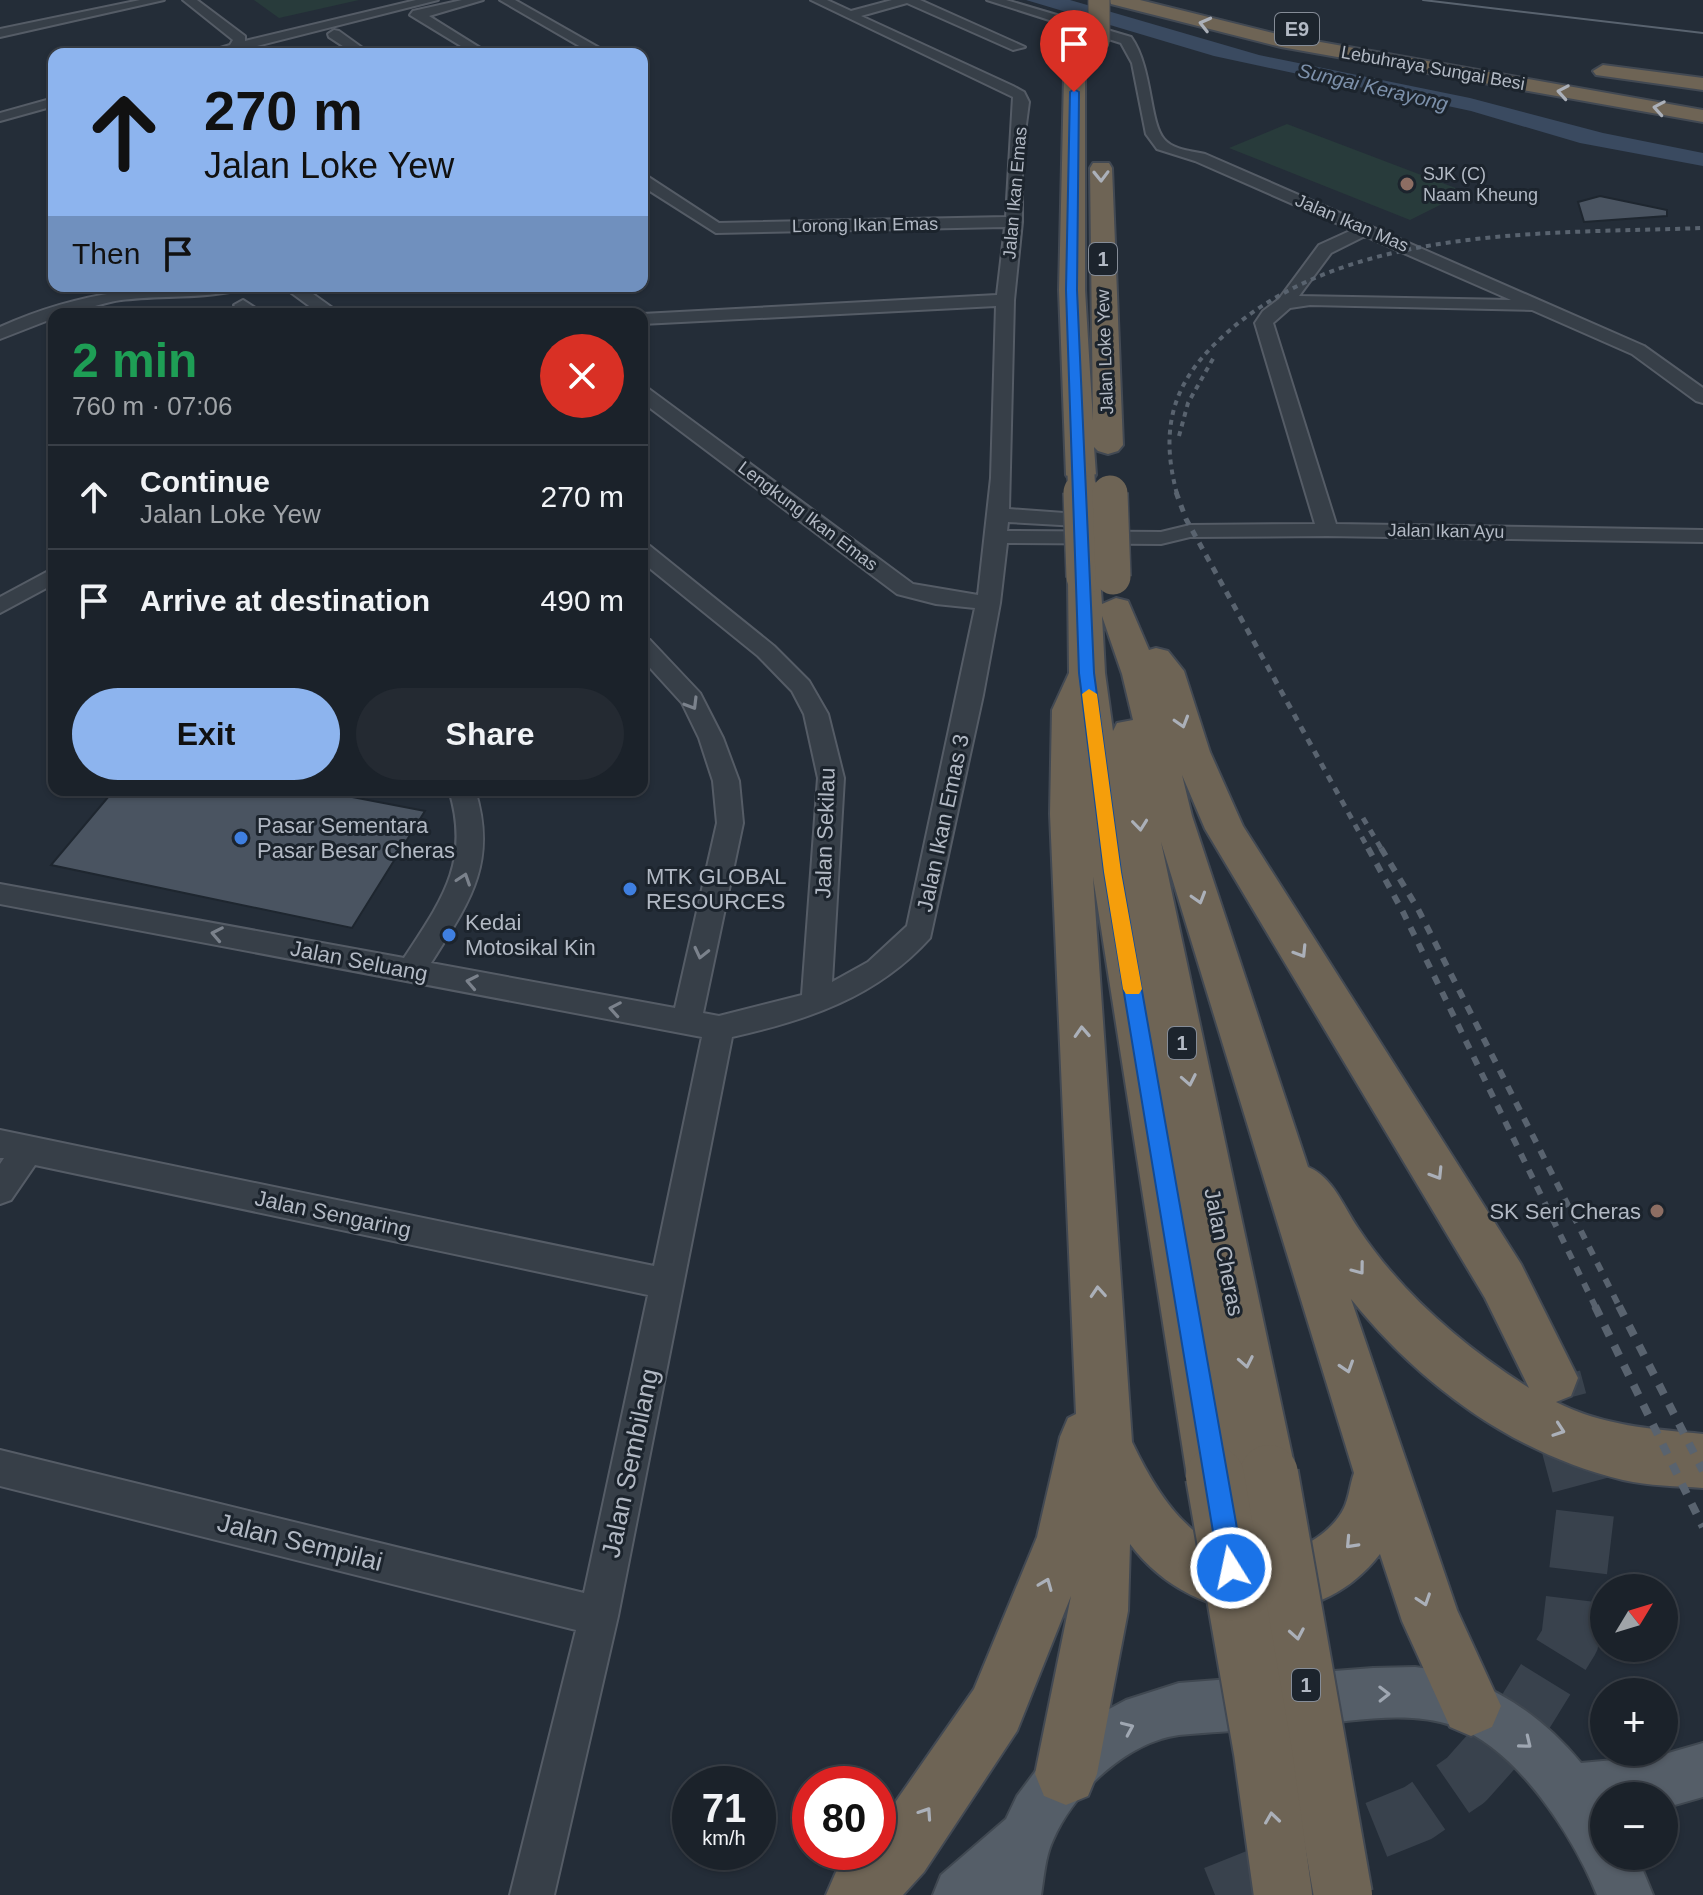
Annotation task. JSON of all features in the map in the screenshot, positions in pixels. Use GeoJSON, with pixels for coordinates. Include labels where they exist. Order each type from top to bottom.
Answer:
{"type":"FeatureCollection","features":[{"type":"Feature","properties":{"kind":"highway","name":"Jalan Loke Yew"},"geometry":{"type":"LineString","coordinates":[[1076,0],[1072,290],[1095,475],[1104,587],[1087,673]]}},
{"type":"Feature","properties":{"kind":"highway","name":"Jalan Loke Yew"},"geometry":{"type":"LineString","coordinates":[[1077,32],[1099,0]]}},
{"type":"Feature","properties":{"kind":"highway","name":"Lebuhraya Sungai Besi"},"geometry":{"type":"LineString","coordinates":[[1118,0],[1281,41],[1703,116]]}},
{"type":"Feature","properties":{"kind":"highway","name":"Lebuhraya Sungai Besi"},"geometry":{"type":"LineString","coordinates":[[1180,0],[1302,30],[1488,57]]}},
{"type":"Feature","properties":{"kind":"highway","name":"Jalan Loke Yew"},"geometry":{"type":"LineString","coordinates":[[1077,32],[1099,72]]}},
{"type":"Feature","properties":{"kind":"highway"},"geometry":{"type":"LineString","coordinates":[[1357,35],[1416,48]]}},
{"type":"Feature","properties":{"kind":"highway"},"geometry":{"type":"LineString","coordinates":[[1588,70],[1703,84]]}},
{"type":"Feature","properties":{"kind":"highway","name":"Jalan Loke Yew"},"geometry":{"type":"LineString","coordinates":[[1095,475],[1101,146]]}},
{"type":"Feature","properties":{"kind":"highway"},"geometry":{"type":"LineString","coordinates":[[1104,587],[1140,674],[1173,816],[1381,1473],[1431,1621],[1471,1706]]}},
{"type":"Feature","properties":{"kind":"highway"},"geometry":{"type":"LineString","coordinates":[[1104,587],[1166,671],[1191,752],[1225,829],[1503,1281],[1552,1378]]}},
{"type":"Feature","properties":{"kind":"highway","name":"Jalan Cheras"},"geometry":{"type":"LineString","coordinates":[[1104,587],[1242,1475],[1263,1752],[1283,1895]]}},
{"type":"Feature","properties":{"kind":"highway"},"geometry":{"type":"LineString","coordinates":[[1066,1774],[1099,1611],[1105,1446],[1069,814],[1070,710],[1087,673]]}},
{"type":"Feature","properties":{"kind":"highway","name":"Jalan Cheras"},"geometry":{"type":"LineString","coordinates":[[1087,673],[1112,872],[1242,1475],[1343,1895]]}},
{"type":"Feature","properties":{"kind":"highway"},"geometry":{"type":"LineString","coordinates":[[1273,1132],[1359,1270],[1410,1327],[1495,1399],[1540,1424],[1624,1453],[1703,1461]]}},
{"type":"Feature","properties":{"kind":"highway"},"geometry":{"type":"LineString","coordinates":[[859,1895],[901,1849],[996,1710],[1065,1537],[1103,1370]]}},
{"type":"Feature","properties":{"kind":"highway"},"geometry":{"type":"LineString","coordinates":[[1105,1446],[1124,1491],[1141,1518],[1164,1543],[1191,1565],[1248,1585],[1279,1585],[1305,1577],[1347,1549],[1364,1529],[1381,1473]]}},
{"type":"Feature","properties":{"kind":"main road"},"geometry":{"type":"LineString","coordinates":[[1013,1895],[1025,1838],[1042,1804],[1066,1774],[1117,1732],[1166,1711],[1381,1693],[1430,1695],[1471,1706],[1507,1728],[1542,1757],[1571,1791],[1590,1823]]}},
{"type":"Feature","properties":{"kind":"main road"},"geometry":{"type":"LineString","coordinates":[[1571,1791],[1658,1783],[1703,1770]]}},
{"type":"Feature","properties":{"kind":"main road"},"geometry":{"type":"LineString","coordinates":[[961,1895],[1025,1838]]}},
{"type":"Feature","properties":{"kind":"main road"},"geometry":{"type":"LineString","coordinates":[[1615,1870],[1625,1895]]}},
{"type":"Feature","properties":{"kind":"street"},"geometry":{"type":"LineString","coordinates":[[0,33],[158,0]]}},
{"type":"Feature","properties":{"kind":"street"},"geometry":{"type":"LineString","coordinates":[[189,0],[240,46]]}},
{"type":"Feature","properties":{"kind":"street"},"geometry":{"type":"LineString","coordinates":[[240,46],[406,0]]}},
{"type":"Feature","properties":{"kind":"street"},"geometry":{"type":"LineString","coordinates":[[240,46],[432,0]]}},
{"type":"Feature","properties":{"kind":"street"},"geometry":{"type":"LineString","coordinates":[[280,48],[477,0]]}},
{"type":"Feature","properties":{"kind":"street"},"geometry":{"type":"LineString","coordinates":[[506,0],[592,48]]}},
{"type":"Feature","properties":{"kind":"street","name":"Jalan Ikan Emas"},"geometry":{"type":"LineString","coordinates":[[817,0],[936,50],[1019,95],[1022,102],[1015,155],[1014,222],[1005,300],[1001,478],[996,537]]}},
{"type":"Feature","properties":{"kind":"street"},"geometry":{"type":"LineString","coordinates":[[850,15],[908,0],[975,34],[1018,47]]}},
{"type":"Feature","properties":{"kind":"street"},"geometry":{"type":"LineString","coordinates":[[993,0],[1077,32]]}},
{"type":"Feature","properties":{"kind":"street"},"geometry":{"type":"LineString","coordinates":[[417,14],[473,48]]}},
{"type":"Feature","properties":{"kind":"street","name":"Jalan Ikan Mas"},"geometry":{"type":"LineString","coordinates":[[1077,32],[1113,35],[1132,46],[1142,73],[1154,136],[1167,148],[1200,157],[1638,350],[1703,397]]}},
{"type":"Feature","properties":{"kind":"street"},"geometry":{"type":"LineString","coordinates":[[334,34],[355,48]]}},
{"type":"Feature","properties":{"kind":"street"},"geometry":{"type":"LineString","coordinates":[[0,117],[48,98]]}},
{"type":"Feature","properties":{"kind":"street"},"geometry":{"type":"LineString","coordinates":[[0,110],[48,103]]}},
{"type":"Feature","properties":{"kind":"street"},"geometry":{"type":"LineString","coordinates":[[34,104],[48,114]]}},
{"type":"Feature","properties":{"kind":"street","name":"Lorong Ikan Emas"},"geometry":{"type":"LineString","coordinates":[[648,183],[716,228],[1014,222]]}},
{"type":"Feature","properties":{"kind":"street"},"geometry":{"type":"LineString","coordinates":[[1327,530],[1265,335],[1264,323],[1285,303],[1325,249],[1366,229]]}},
{"type":"Feature","properties":{"kind":"street"},"geometry":{"type":"LineString","coordinates":[[62,308],[121,295],[158,292]]}},
{"type":"Feature","properties":{"kind":"street"},"geometry":{"type":"LineString","coordinates":[[300,292],[323,308]]}},
{"type":"Feature","properties":{"kind":"street"},"geometry":{"type":"LineString","coordinates":[[648,319],[1005,300]]}},
{"type":"Feature","properties":{"kind":"street"},"geometry":{"type":"LineString","coordinates":[[1285,303],[1310,300],[1539,306]]}},
{"type":"Feature","properties":{"kind":"street"},"geometry":{"type":"LineString","coordinates":[[0,334],[48,312]]}},
{"type":"Feature","properties":{"kind":"street","name":"Lengkung Ikan Emas"},"geometry":{"type":"LineString","coordinates":[[648,397],[905,589],[936,597],[989,603]]}},
{"type":"Feature","properties":{"kind":"street"},"geometry":{"type":"LineString","coordinates":[[994,568],[1042,528],[1013,497],[1001,478]]}},
{"type":"Feature","properties":{"kind":"street","name":"Jalan Ikan Ayu"},"geometry":{"type":"LineString","coordinates":[[998,515],[1042,528],[1161,538],[1190,531],[1327,530],[1703,536]]}},
{"type":"Feature","properties":{"kind":"street","name":"Jalan Ikan Ayu"},"geometry":{"type":"LineString","coordinates":[[996,537],[1042,528]]}},
{"type":"Feature","properties":{"kind":"street","name":"Jalan Ikan Emas 3"},"geometry":{"type":"LineString","coordinates":[[719,1028],[816,1002],[854,985],[904,950],[920,930],[989,603],[996,537]]}},
{"type":"Feature","properties":{"kind":"street","name":"Jalan Sekilau"},"geometry":{"type":"LineString","coordinates":[[648,556],[766,651],[801,687],[816,714],[831,778],[816,1002]]}},
{"type":"Feature","properties":{"kind":"street"},"geometry":{"type":"LineString","coordinates":[[0,606],[48,578]]}},
{"type":"Feature","properties":{"kind":"street"},"geometry":{"type":"LineString","coordinates":[[648,651],[692,699],[711,738],[726,781],[730,823],[686,1022]]}},
{"type":"Feature","properties":{"kind":"street"},"geometry":{"type":"LineString","coordinates":[[411,971],[463,886],[471,855],[472,828],[464,796]]}},
{"type":"Feature","properties":{"kind":"street","name":"Jalan Seluang"},"geometry":{"type":"LineString","coordinates":[[0,894],[719,1028]]}},
{"type":"Feature","properties":{"kind":"street","name":"Jalan Sembilang"},"geometry":{"type":"LineString","coordinates":[[532,1895],[599,1616],[719,1028]]}},
{"type":"Feature","properties":{"kind":"street"},"geometry":{"type":"LineString","coordinates":[[0,1190],[14,1147]]}},
{"type":"Feature","properties":{"kind":"street","name":"Jalan Sengaring"},"geometry":{"type":"LineString","coordinates":[[14,1147],[667,1284]]}},
{"type":"Feature","properties":{"kind":"street","name":"Jalan Sempilai"},"geometry":{"type":"LineString","coordinates":[[0,1468],[599,1616]]}},
{"type":"Feature","properties":{"kind":"shaded area"},"geometry":{"type":"Polygon","coordinates":[[[254,0],[359,0],[279,18],[254,0]]]}},
{"type":"Feature","properties":{"kind":"shaded area"},"geometry":{"type":"Polygon","coordinates":[[[1287,124],[1466,192],[1410,220],[1229,148],[1287,124]]]}},
{"type":"Feature","properties":{"kind":"water","name":"Sungai Kerayong"},"geometry":{"type":"Polygon","coordinates":[[[1026,0],[1070,0],[1259,55],[1470,98],[1603,133],[1703,153],[1703,166],[1580,143],[1471,111],[1214,56],[1026,0]]]}},
{"type":"Feature","properties":{"kind":"building"},"geometry":{"type":"Polygon","coordinates":[[[1600,196],[1667,210],[1667,216],[1584,222],[1578,202],[1600,196]]]}},
{"type":"Feature","properties":{"kind":"building","name":"Pasar Sementara Pasar Besar Cheras"},"geometry":{"type":"Polygon","coordinates":[[[109,796],[347,796],[425,811],[352,928],[51,865],[109,796]]]}},
{"type":"Feature","properties":{"kind":"tunnel"},"geometry":{"type":"LineString","coordinates":[[1215,1895],[1418,1813],[1466,1780],[1523,1716],[1570,1640],[1586,1505],[1552,1378]]}},
{"type":"Feature","properties":{"kind":"tram line"},"geometry":{"type":"LineString","coordinates":[[1423,0],[1703,33]]}},
{"type":"Feature","properties":{"kind":"railway"},"geometry":{"type":"LineString","coordinates":[[1177,494],[1172,471],[1170,429],[1180,392],[1190,374],[1219,340],[1268,302],[1324,274],[1384,255],[1448,243],[1513,235],[1703,228]]}},
{"type":"Feature","properties":{"kind":"railway"},"geometry":{"type":"LineString","coordinates":[[1179,436],[1188,403],[1214,357]]}},
{"type":"Feature","properties":{"kind":"railway"},"geometry":{"type":"LineString","coordinates":[[1176,492],[1186,519],[1369,850]]}},
{"type":"Feature","properties":{"kind":"railway"},"geometry":{"type":"LineString","coordinates":[[1363,818],[1382,850]]}},
{"type":"Feature","properties":{"kind":"railway"},"geometry":{"type":"LineString","coordinates":[[1368,848],[1403,912],[1596,1308]]}},
{"type":"Feature","properties":{"kind":"railway"},"geometry":{"type":"LineString","coordinates":[[1381,848],[1418,909],[1620,1308]]}},
{"type":"Feature","properties":{"kind":"railway"},"geometry":{"type":"LineString","coordinates":[[1595,1306],[1703,1527]]}},
{"type":"Feature","properties":{"kind":"railway"},"geometry":{"type":"LineString","coordinates":[[1619,1306],[1703,1471]]}},
{"type":"Feature","properties":{"kind":"slow traffic"},"geometry":{"type":"LineString","coordinates":[[1089,694],[1112,872],[1132,989]]}},
{"type":"Feature","properties":{"kind":"place","name":"SJK (C) Naam Kheung"},"geometry":{"type":"Point","coordinates":[1407,184]}},
{"type":"Feature","properties":{"kind":"place","name":"Pasar Sementara Pasar Besar Cheras"},"geometry":{"type":"Point","coordinates":[241,838]}},
{"type":"Feature","properties":{"kind":"place","name":"MTK GLOBAL RESOURCES"},"geometry":{"type":"Point","coordinates":[630,889]}},
{"type":"Feature","properties":{"kind":"place","name":"Kedai Motosikal Kin"},"geometry":{"type":"Point","coordinates":[449,935]}},
{"type":"Feature","properties":{"kind":"place","name":"SK Seri Cheras"},"geometry":{"type":"Point","coordinates":[1657,1211]}},
{"type":"Feature","properties":{"kind":"route"},"geometry":{"type":"LineString","coordinates":[[1074,92],[1072,290],[1087,673],[1112,872],[1231,1568]]}}]}
